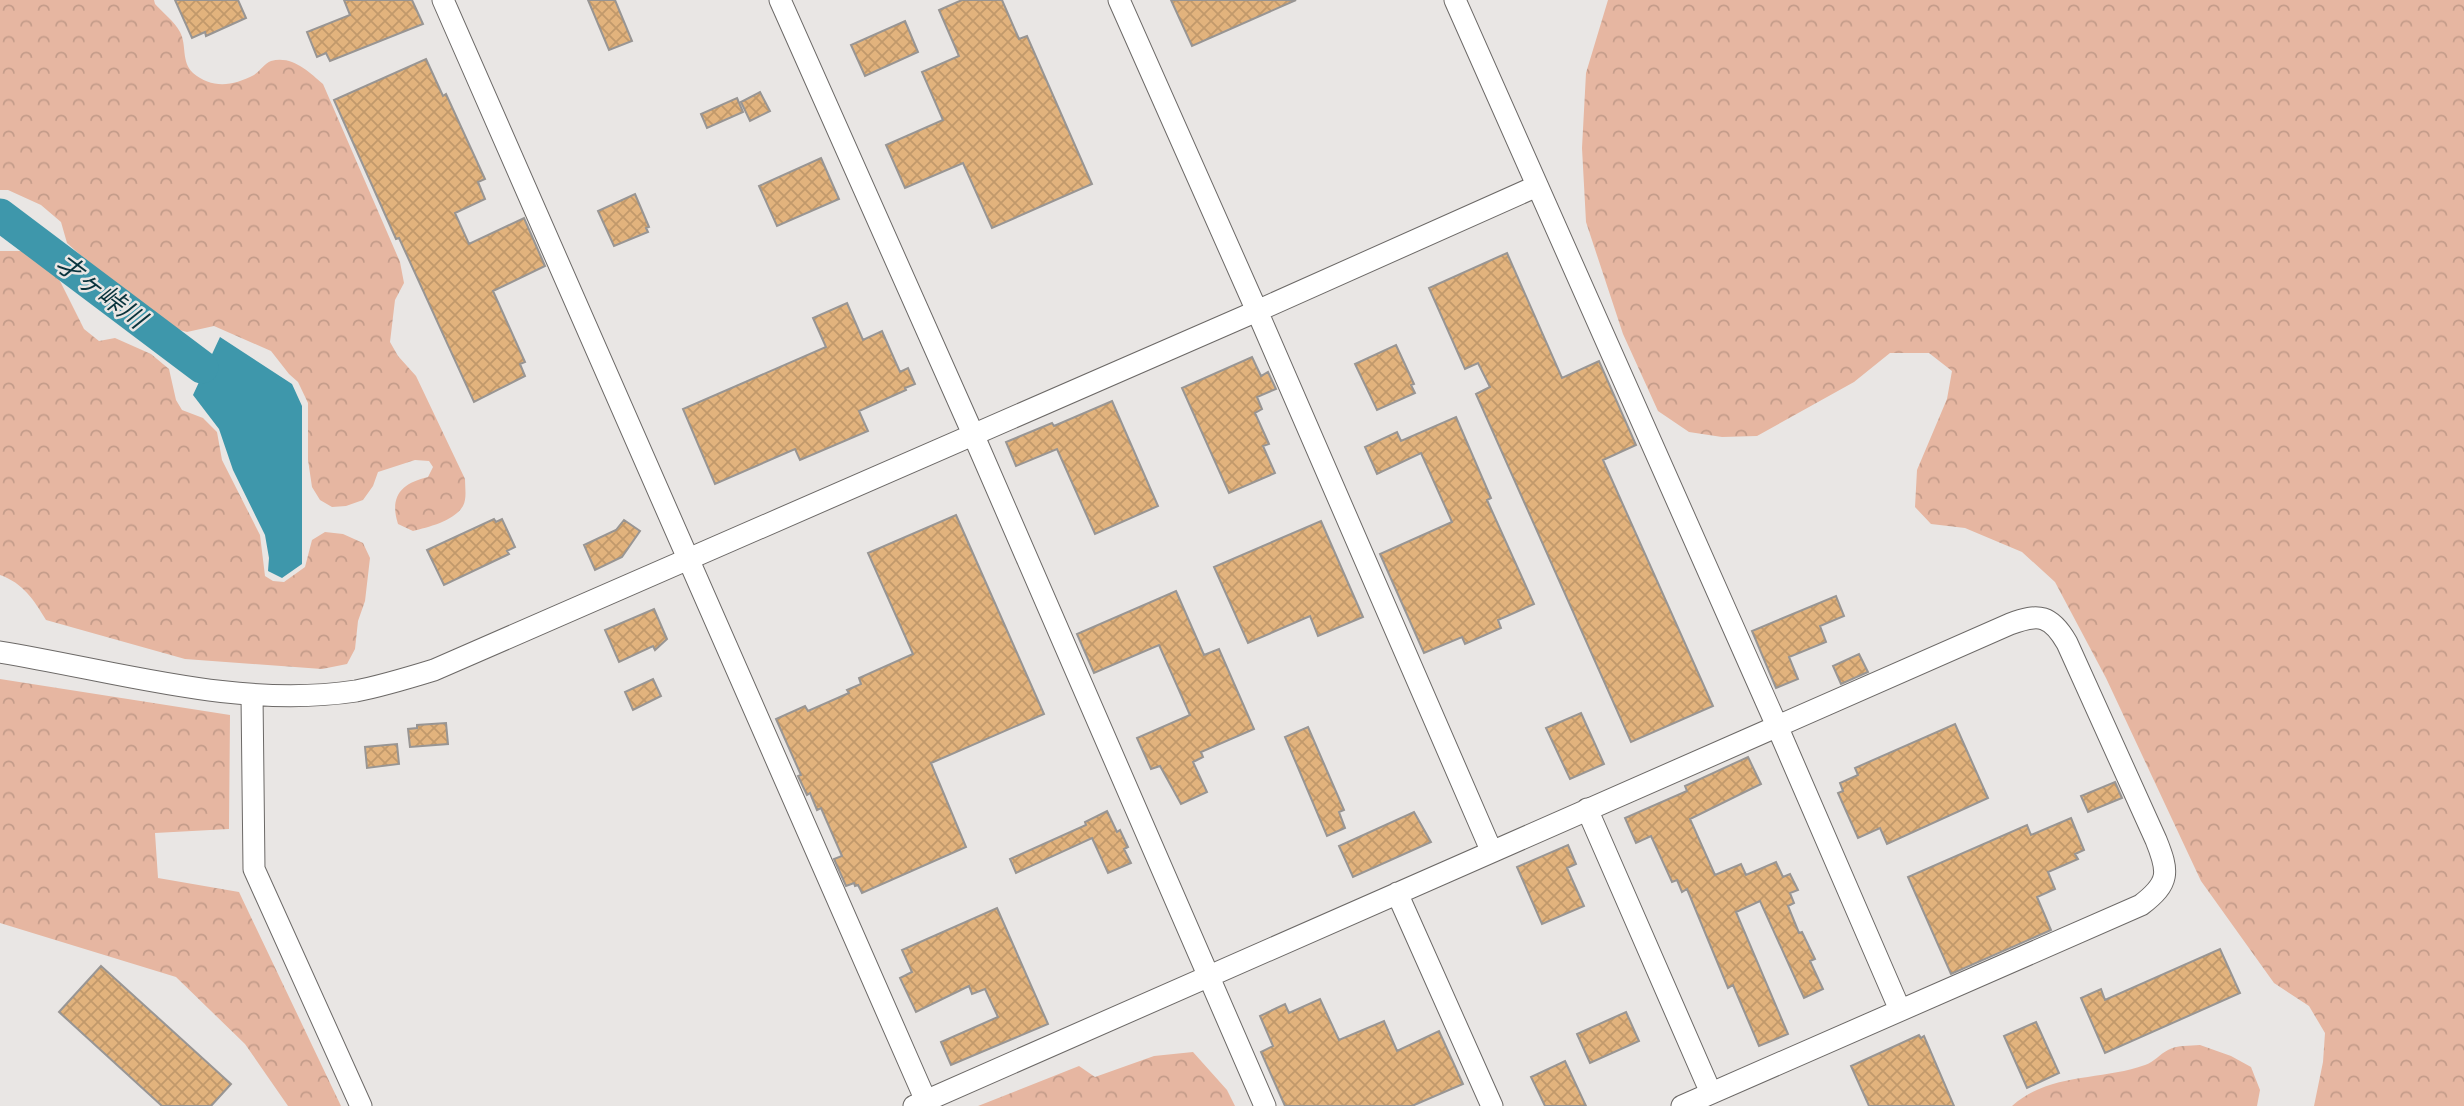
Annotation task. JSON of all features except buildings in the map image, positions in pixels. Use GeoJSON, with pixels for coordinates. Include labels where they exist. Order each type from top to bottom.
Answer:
{"type":"FeatureCollection","features":[{"type":"Feature","properties":{"kind":"street"},"geometry":{"type":"LineString","coordinates":[[443,0],[690,559],[920,1103],[2010,624],[2035,617],[2047,619],[2056,625],[2067,643],[2156,841],[2165,867],[2164,880],[2159,890],[2141,905],[1682,1106]]}},
{"type":"Feature","properties":{"kind":"street"},"geometry":{"type":"LineString","coordinates":[[780,0],[973,434],[1265,1106]]}},
{"type":"Feature","properties":{"kind":"street"},"geometry":{"type":"LineString","coordinates":[[1119,0],[1491,850]]}},
{"type":"Feature","properties":{"kind":"street"},"geometry":{"type":"LineString","coordinates":[[1455,0],[1900,1010]]}},
{"type":"Feature","properties":{"kind":"street"},"geometry":{"type":"LineString","coordinates":[[0,652],[198,689],[252,695],[356,691],[434,670],[1537,186]]}},
{"type":"Feature","properties":{"kind":"street"},"geometry":{"type":"LineString","coordinates":[[252,695],[254,869],[361,1106]]}},
{"type":"Feature","properties":{"kind":"street"},"geometry":{"type":"LineString","coordinates":[[1587,809],[1711,1093]]}},
{"type":"Feature","properties":{"kind":"street"},"geometry":{"type":"LineString","coordinates":[[1397,892],[1492,1106]]}},
{"type":"Feature","properties":{"kind":"green space"},"geometry":{"type":"Polygon","coordinates":[[[0,0],[154,0],[180,32],[189,69],[208,82],[238,82],[254,75],[269,62],[286,60],[300,66],[323,84],[400,262],[404,283],[395,300],[390,342],[398,356],[416,376],[465,479],[465,500],[454,516],[441,523],[413,531],[398,524],[395,506],[397,498],[405,487],[428,477],[433,467],[429,461],[415,460],[378,472],[373,486],[363,500],[346,506],[332,507],[320,500],[312,487],[308,460],[308,403],[298,382],[271,351],[214,326],[187,332],[157,324],[67,243],[61,222],[41,205],[8,190],[0,190],[0,0]]]}},
{"type":"Feature","properties":{"kind":"green space"},"geometry":{"type":"Polygon","coordinates":[[[1608,0],[2464,0],[2464,1106],[2314,1106],[2323,1062],[2325,1033],[2309,1006],[2274,983],[2201,881],[2106,678],[2055,582],[2022,552],[1965,528],[1931,524],[1915,507],[1917,470],[1947,399],[1952,371],[1929,353],[1890,353],[1854,382],[1757,436],[1722,437],[1689,432],[1658,411],[1623,334],[1586,222],[1582,148],[1586,73],[1608,0]]]}},
{"type":"Feature","properties":{"kind":"green space"},"geometry":{"type":"Polygon","coordinates":[[[0,251],[28,251],[47,260],[84,329],[99,341],[115,338],[151,354],[169,369],[176,400],[182,410],[203,418],[217,432],[222,460],[260,535],[265,576],[273,581],[284,582],[305,567],[312,540],[325,532],[343,534],[363,543],[370,558],[365,601],[358,621],[355,649],[347,664],[322,669],[185,659],[46,620],[21,587],[0,575],[0,251]]]}},
{"type":"Feature","properties":{"kind":"green space"},"geometry":{"type":"Polygon","coordinates":[[[0,679],[230,715],[229,829],[155,833],[158,878],[239,892],[341,1106],[288,1106],[245,1044],[176,977],[0,923],[0,679]]]}},
{"type":"Feature","properties":{"kind":"green space"},"geometry":{"type":"Polygon","coordinates":[[[2200,1045],[2231,1056],[2251,1067],[2260,1090],[2257,1106],[2012,1106],[2027,1095],[2059,1082],[2128,1070],[2148,1064],[2171,1048],[2200,1045]]]}},
{"type":"Feature","properties":{"kind":"green space"},"geometry":{"type":"Polygon","coordinates":[[[1193,1052],[1227,1090],[1235,1106],[978,1106],[1079,1066],[1095,1077],[1154,1056],[1193,1052]]]}},
{"type":"Feature","properties":{"kind":"water"},"geometry":{"type":"Polygon","coordinates":[[[220,337],[292,384],[302,406],[302,564],[282,578],[268,571],[265,535],[233,470],[219,429],[193,395],[220,337]]]}},
{"type":"Feature","properties":{"kind":"waterway","name":"才ヶ峠川"},"geometry":{"type":"LineString","coordinates":[[0,215],[202,367]]}}]}
